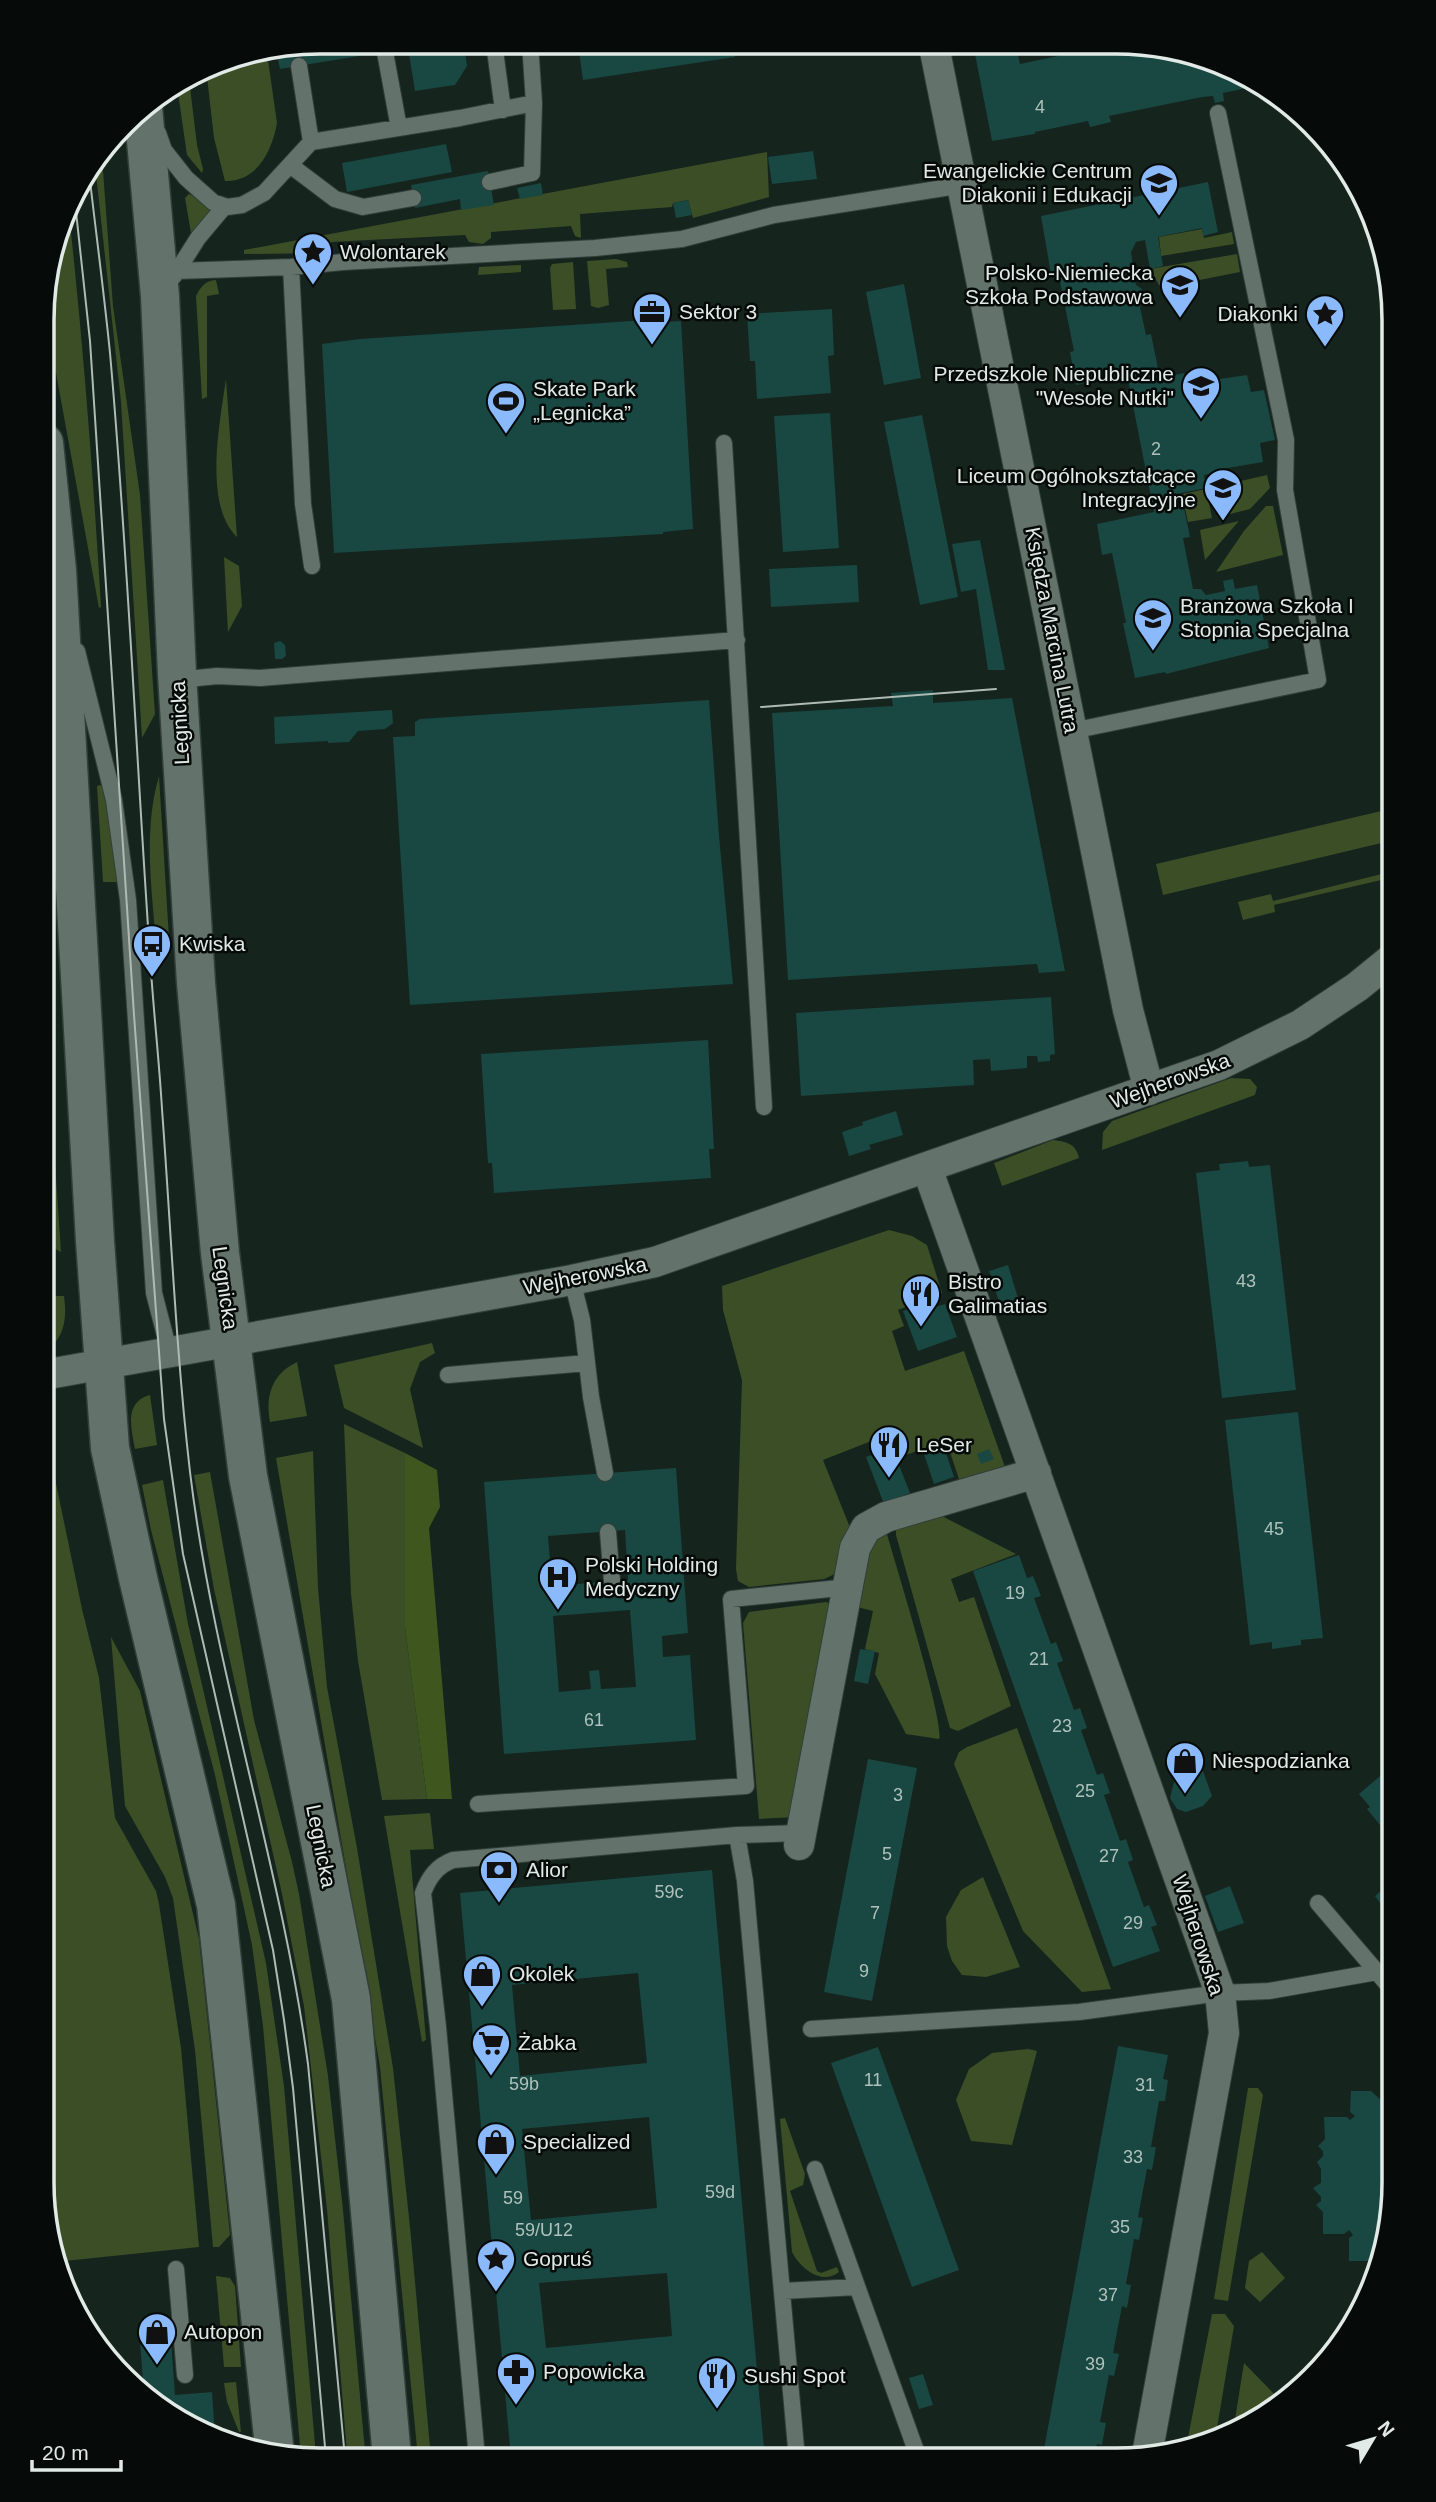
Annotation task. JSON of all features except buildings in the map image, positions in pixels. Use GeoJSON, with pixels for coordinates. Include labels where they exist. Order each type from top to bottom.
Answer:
{"type":"FeatureCollection","features":[{"type":"Feature","properties":{"kind":"main road","name":"Legnicka"},"geometry":{"type":"LineString","coordinates":[[144,121],[168,284],[178,680],[201,1059],[220,1253],[248,1476],[351,1999],[390,2448]]}},
{"type":"Feature","properties":{"kind":"main road"},"geometry":{"type":"LineString","coordinates":[[54,542],[102,1364],[110,1448],[216,1905],[274,2444]]}},
{"type":"Feature","properties":{"kind":"street","name":"Księdza Marcina Lutra"},"geometry":{"type":"LineString","coordinates":[[943,54],[963,185],[1128,1010],[1149,1090]]}},
{"type":"Feature","properties":{"kind":"street","name":"Wejherowska"},"geometry":{"type":"LineString","coordinates":[[102,1364],[572,1280],[655,1262],[1219,1065],[1300,1025],[1382,967]]}},
{"type":"Feature","properties":{"kind":"street","name":"Wejherowska"},"geometry":{"type":"LineString","coordinates":[[927,1168],[1220,1993],[1224,2033],[1149,2445]]}},
{"type":"Feature","properties":{"kind":"street"},"geometry":{"type":"LineString","coordinates":[[54,1374],[102,1364]]}},
{"type":"Feature","properties":{"kind":"street"},"geometry":{"type":"LineString","coordinates":[[800,1839],[855,1548],[866,1528],[878,1519],[1036,1473]]}},
{"type":"Feature","properties":{"kind":"lane"},"geometry":{"type":"LineString","coordinates":[[385,54],[398,128]]}},
{"type":"Feature","properties":{"kind":"lane"},"geometry":{"type":"LineString","coordinates":[[495,54],[503,110]]}},
{"type":"Feature","properties":{"kind":"lane"},"geometry":{"type":"LineString","coordinates":[[490,181],[532,173],[534,103],[531,54]]}},
{"type":"Feature","properties":{"kind":"lane"},"geometry":{"type":"LineString","coordinates":[[299,66],[311,142]]}},
{"type":"Feature","properties":{"kind":"lane"},"geometry":{"type":"LineString","coordinates":[[152,114],[164,150],[186,178],[213,202],[224,207],[242,205],[264,193],[311,142],[534,103]]}},
{"type":"Feature","properties":{"kind":"lane"},"geometry":{"type":"LineString","coordinates":[[1072,732],[1318,680],[1285,490],[1286,440],[1218,113]]}},
{"type":"Feature","properties":{"kind":"lane"},"geometry":{"type":"LineString","coordinates":[[290,165],[335,199],[362,207],[413,198]]}},
{"type":"Feature","properties":{"kind":"lane"},"geometry":{"type":"LineString","coordinates":[[168,284],[343,262],[595,248],[682,239],[774,215],[963,185]]}},
{"type":"Feature","properties":{"kind":"lane"},"geometry":{"type":"LineString","coordinates":[[168,284],[214,217],[224,207]]}},
{"type":"Feature","properties":{"kind":"lane"},"geometry":{"type":"LineString","coordinates":[[291,267],[303,504],[312,566]]}},
{"type":"Feature","properties":{"kind":"lane"},"geometry":{"type":"LineString","coordinates":[[724,443],[764,1107]]}},
{"type":"Feature","properties":{"kind":"lane"},"geometry":{"type":"LineString","coordinates":[[57,570],[114,800],[129,911],[154,1293],[169,1351]]}},
{"type":"Feature","properties":{"kind":"lane"},"geometry":{"type":"LineString","coordinates":[[178,680],[217,676],[260,678],[737,640]]}},
{"type":"Feature","properties":{"kind":"lane"},"geometry":{"type":"LineString","coordinates":[[572,1280],[582,1320],[591,1397],[606,1473]]}},
{"type":"Feature","properties":{"kind":"lane"},"geometry":{"type":"LineString","coordinates":[[448,1375],[587,1363]]}},
{"type":"Feature","properties":{"kind":"lane"},"geometry":{"type":"LineString","coordinates":[[608,1532],[612,1581]]}},
{"type":"Feature","properties":{"kind":"lane"},"geometry":{"type":"LineString","coordinates":[[478,1804],[746,1786],[731,1599],[849,1587]]}},
{"type":"Feature","properties":{"kind":"lane"},"geometry":{"type":"LineString","coordinates":[[737,1835],[745,1881],[796,2448]]}},
{"type":"Feature","properties":{"kind":"lane"},"geometry":{"type":"LineString","coordinates":[[476,2448],[424,1893],[428,1880],[443,1864],[453,1860],[737,1835],[800,1839]]}},
{"type":"Feature","properties":{"kind":"lane"},"geometry":{"type":"LineString","coordinates":[[1318,1903],[1382,1978]]}},
{"type":"Feature","properties":{"kind":"lane"},"geometry":{"type":"LineString","coordinates":[[811,2029],[1079,2012],[1220,1993],[1269,1991],[1377,1972]]}},
{"type":"Feature","properties":{"kind":"lane"},"geometry":{"type":"LineString","coordinates":[[815,2169],[915,2448]]}},
{"type":"Feature","properties":{"kind":"lane"},"geometry":{"type":"LineString","coordinates":[[176,2269],[185,2375]]}},
{"type":"Feature","properties":{"kind":"lane"},"geometry":{"type":"LineString","coordinates":[[783,2291],[856,2287]]}},
{"type":"Feature","properties":{"kind":"green space"},"geometry":{"type":"Polygon","coordinates":[[[268,59],[277,123],[267,154],[261,163],[246,176],[225,181],[214,138],[207,79],[234,68],[268,59]]]}},
{"type":"Feature","properties":{"kind":"green space"},"geometry":{"type":"Polygon","coordinates":[[[190,88],[202,173],[187,155],[178,95],[190,88]]]}},
{"type":"Feature","properties":{"kind":"green space"},"geometry":{"type":"Polygon","coordinates":[[[767,152],[769,197],[693,218],[688,200],[673,203],[672,207],[580,214],[581,238],[575,236],[571,226],[491,232],[491,238],[483,244],[469,242],[465,235],[331,242],[331,249],[325,253],[244,254],[244,250],[767,152]]]}},
{"type":"Feature","properties":{"kind":"green space"},"geometry":{"type":"Polygon","coordinates":[[[103,167],[113,306],[140,495],[155,714],[142,738],[121,402],[96,177],[103,167]]]}},
{"type":"Feature","properties":{"kind":"green space"},"geometry":{"type":"Polygon","coordinates":[[[189,194],[209,203],[211,215],[191,233],[185,198],[189,194]]]}},
{"type":"Feature","properties":{"kind":"green space"},"geometry":{"type":"Polygon","coordinates":[[[70,228],[91,456],[99,608],[54,362],[54,320],[59,268],[70,228]]]}},
{"type":"Feature","properties":{"kind":"green space"},"geometry":{"type":"Polygon","coordinates":[[[1202,229],[1204,238],[1232,232],[1234,244],[1161,256],[1159,237],[1202,229]]]}},
{"type":"Feature","properties":{"kind":"green space"},"geometry":{"type":"Polygon","coordinates":[[[1237,254],[1240,272],[1164,287],[1159,285],[1150,269],[1237,254]]]}},
{"type":"Feature","properties":{"kind":"green space"},"geometry":{"type":"Polygon","coordinates":[[[616,259],[627,262],[628,267],[606,269],[609,305],[598,308],[591,306],[587,261],[616,259]]]}},
{"type":"Feature","properties":{"kind":"green space"},"geometry":{"type":"Polygon","coordinates":[[[573,262],[576,309],[553,310],[550,268],[552,264],[573,262]]]}},
{"type":"Feature","properties":{"kind":"green space"},"geometry":{"type":"Polygon","coordinates":[[[521,265],[521,272],[478,275],[479,267],[521,265]]]}},
{"type":"Feature","properties":{"kind":"green space"},"geometry":{"type":"Polygon","coordinates":[[[216,280],[219,294],[207,296],[207,397],[202,399],[196,296],[204,285],[216,280]]]}},
{"type":"Feature","properties":{"kind":"green space"},"geometry":{"type":"Polygon","coordinates":[[[226,379],[237,537],[227,523],[220,505],[217,484],[216,462],[226,379]]]}},
{"type":"Feature","properties":{"kind":"green space"},"geometry":{"type":"Polygon","coordinates":[[[1267,475],[1270,488],[1250,509],[1222,516],[1215,487],[1267,475]]]}},
{"type":"Feature","properties":{"kind":"green space"},"geometry":{"type":"Polygon","coordinates":[[[1206,489],[1212,518],[1188,522],[1182,494],[1206,489]]]}},
{"type":"Feature","properties":{"kind":"green space"},"geometry":{"type":"Polygon","coordinates":[[[1266,506],[1273,506],[1283,555],[1216,572],[1244,531],[1266,506]]]}},
{"type":"Feature","properties":{"kind":"green space"},"geometry":{"type":"Polygon","coordinates":[[[1239,521],[1205,560],[1200,530],[1239,521]]]}},
{"type":"Feature","properties":{"kind":"green space"},"geometry":{"type":"Polygon","coordinates":[[[224,557],[239,566],[242,606],[228,632],[224,557]]]}},
{"type":"Feature","properties":{"kind":"green space"},"geometry":{"type":"Polygon","coordinates":[[[159,776],[170,955],[157,956],[150,843],[159,776]]]}},
{"type":"Feature","properties":{"kind":"green space"},"geometry":{"type":"Polygon","coordinates":[[[97,786],[103,787],[113,831],[117,882],[103,882],[97,786]]]}},
{"type":"Feature","properties":{"kind":"green space"},"geometry":{"type":"Polygon","coordinates":[[[1382,811],[1382,843],[1163,895],[1156,864],[1382,811]]]}},
{"type":"Feature","properties":{"kind":"green space"},"geometry":{"type":"Polygon","coordinates":[[[1382,874],[1382,880],[1274,905],[1275,912],[1243,920],[1238,902],[1271,894],[1273,901],[1382,874]]]}},
{"type":"Feature","properties":{"kind":"green space"},"geometry":{"type":"Polygon","coordinates":[[[1231,1078],[1250,1079],[1257,1087],[1255,1095],[1102,1150],[1103,1132],[1112,1121],[1231,1078]]]}},
{"type":"Feature","properties":{"kind":"green space"},"geometry":{"type":"Polygon","coordinates":[[[1053,1140],[1073,1146],[1079,1158],[1002,1186],[994,1163],[1053,1140]]]}},
{"type":"Feature","properties":{"kind":"green space"},"geometry":{"type":"Polygon","coordinates":[[[54,1148],[61,1252],[54,1248],[54,1148]]]}},
{"type":"Feature","properties":{"kind":"green space"},"geometry":{"type":"Polygon","coordinates":[[[889,1230],[912,1236],[927,1245],[942,1293],[898,1310],[904,1326],[892,1331],[905,1371],[964,1351],[1005,1467],[961,1485],[946,1440],[898,1458],[889,1434],[823,1460],[851,1530],[835,1574],[824,1579],[749,1587],[738,1581],[736,1569],[742,1380],[723,1310],[722,1286],[889,1230]]]}},
{"type":"Feature","properties":{"kind":"green space"},"geometry":{"type":"Polygon","coordinates":[[[54,1296],[64,1296],[65,1320],[54,1344],[54,1296]]]}},
{"type":"Feature","properties":{"kind":"green space"},"geometry":{"type":"Polygon","coordinates":[[[432,1343],[435,1353],[420,1362],[410,1389],[423,1448],[344,1408],[334,1365],[432,1343]]]}},
{"type":"Feature","properties":{"kind":"green space"},"geometry":{"type":"Polygon","coordinates":[[[297,1362],[307,1416],[270,1422],[272,1387],[288,1367],[297,1362]]]}},
{"type":"Feature","properties":{"kind":"green space"},"geometry":{"type":"Polygon","coordinates":[[[150,1395],[157,1445],[135,1449],[131,1417],[136,1403],[150,1395]]]}},
{"type":"Feature","properties":{"kind":"green space"},"geometry":{"type":"Polygon","coordinates":[[[344,1424],[405,1453],[405,1627],[427,1799],[382,1800],[358,1661],[351,1594],[344,1424]]]}},
{"type":"Feature","properties":{"kind":"green space"},"geometry":{"type":"Polygon","coordinates":[[[313,1451],[318,1588],[327,1687],[393,2068],[430,2448],[417,2448],[380,2067],[276,1458],[313,1451]]]}},
{"type":"Feature","properties":{"kind":"green space"},"geometry":{"type":"Polygon","coordinates":[[[405,1453],[437,1470],[440,1507],[429,1528],[452,1799],[427,1799],[405,1627],[405,1453]]]}},
{"type":"Feature","properties":{"kind":"green space"},"geometry":{"type":"Polygon","coordinates":[[[210,1472],[254,1720],[299,1894],[328,2076],[365,2448],[347,2448],[327,2209],[304,2006],[282,1894],[214,1589],[194,1475],[210,1472]]]}},
{"type":"Feature","properties":{"kind":"green space"},"geometry":{"type":"Polygon","coordinates":[[[54,1474],[99,1678],[115,1818],[156,1891],[159,1904],[181,2048],[199,2247],[66,2261],[59,2234],[54,2182],[54,1474]]]}},
{"type":"Feature","properties":{"kind":"green space"},"geometry":{"type":"Polygon","coordinates":[[[163,1480],[188,1624],[266,1963],[284,2086],[315,2448],[300,2447],[263,2026],[252,1945],[215,1775],[151,1530],[142,1485],[163,1480]]]}},
{"type":"Feature","properties":{"kind":"green space"},"geometry":{"type":"Polygon","coordinates":[[[938,1514],[1016,1554],[951,1579],[959,1602],[974,1597],[1011,1706],[958,1731],[950,1728],[896,1535],[896,1526],[938,1514]]]}},
{"type":"Feature","properties":{"kind":"green space"},"geometry":{"type":"Polygon","coordinates":[[[882,1531],[887,1534],[918,1641],[935,1704],[939,1739],[906,1734],[875,1674],[879,1653],[865,1649],[873,1611],[857,1607],[869,1541],[882,1531]]]}},
{"type":"Feature","properties":{"kind":"green space"},"geometry":{"type":"Polygon","coordinates":[[[826,1602],[835,1606],[795,1817],[759,1819],[743,1623],[749,1612],[826,1602]]]}},
{"type":"Feature","properties":{"kind":"green space"},"geometry":{"type":"Polygon","coordinates":[[[111,1637],[140,1691],[199,1939],[230,2235],[219,2247],[213,2247],[195,2050],[173,1898],[165,1877],[125,1806],[111,1637]]]}},
{"type":"Feature","properties":{"kind":"green space"},"geometry":{"type":"Polygon","coordinates":[[[1017,1728],[1111,1989],[1082,1992],[1023,1931],[954,1764],[959,1752],[967,1747],[1017,1728]]]}},
{"type":"Feature","properties":{"kind":"green space"},"geometry":{"type":"Polygon","coordinates":[[[430,1813],[434,1849],[410,1850],[426,2040],[422,2042],[384,1816],[430,1813]]]}},
{"type":"Feature","properties":{"kind":"green space"},"geometry":{"type":"Polygon","coordinates":[[[983,1877],[1020,1967],[986,1977],[962,1975],[952,1961],[947,1946],[946,1917],[961,1890],[983,1877]]]}},
{"type":"Feature","properties":{"kind":"green space"},"geometry":{"type":"Polygon","coordinates":[[[1028,2049],[1037,2051],[1012,2145],[971,2141],[956,2100],[969,2069],[992,2053],[1028,2049]]]}},
{"type":"Feature","properties":{"kind":"green space"},"geometry":{"type":"Polygon","coordinates":[[[1248,2088],[1258,2088],[1263,2095],[1228,2301],[1214,2299],[1248,2088]]]}},
{"type":"Feature","properties":{"kind":"green space"},"geometry":{"type":"Polygon","coordinates":[[[785,2118],[805,2174],[803,2185],[790,2191],[817,2271],[821,2273],[837,2267],[839,2272],[832,2276],[812,2273],[800,2264],[792,2252],[780,2119],[785,2118]]]}},
{"type":"Feature","properties":{"kind":"green space"},"geometry":{"type":"Polygon","coordinates":[[[1262,2252],[1285,2278],[1260,2302],[1245,2288],[1249,2261],[1262,2252]]]}},
{"type":"Feature","properties":{"kind":"green space"},"geometry":{"type":"Polygon","coordinates":[[[216,2276],[230,2278],[235,2286],[241,2367],[224,2367],[216,2276]]]}},
{"type":"Feature","properties":{"kind":"green space"},"geometry":{"type":"Polygon","coordinates":[[[1212,2314],[1225,2314],[1234,2326],[1217,2428],[1188,2438],[1212,2314]]]}},
{"type":"Feature","properties":{"kind":"green space"},"geometry":{"type":"Polygon","coordinates":[[[1244,2363],[1275,2395],[1235,2419],[1244,2363]]]}},
{"type":"Feature","properties":{"kind":"green space"},"geometry":{"type":"Polygon","coordinates":[[[236,2382],[241,2432],[227,2402],[224,2383],[236,2382]]]}},
{"type":"Feature","properties":{"kind":"tram line"},"geometry":{"type":"LineString","coordinates":[[91,186],[108,330],[116,428],[151,975],[177,1336],[190,1472],[215,1621],[282,1915],[308,2064],[344,2448]]}},
{"type":"Feature","properties":{"kind":"tram line"},"geometry":{"type":"LineString","coordinates":[[76,214],[90,341],[134,1015],[164,1419],[183,1554],[273,1950],[284,2020],[293,2088],[325,2448]]}},
{"type":"Feature","properties":{"kind":"tram line"},"geometry":{"type":"LineString","coordinates":[[761,707],[996,689]]}},
{"type":"Feature","properties":{"kind":"place","name":"Ewangelickie Centrum Diakonii i Edukacji"},"geometry":{"type":"Point","coordinates":[1159,217]}},
{"type":"Feature","properties":{"kind":"place","name":"Wolontarek"},"geometry":{"type":"Point","coordinates":[313,286]}},
{"type":"Feature","properties":{"kind":"place","name":"Polsko-Niemiecka Szkoła Podstawowa"},"geometry":{"type":"Point","coordinates":[1180,319]}},
{"type":"Feature","properties":{"kind":"place","name":"Sektor 3"},"geometry":{"type":"Point","coordinates":[652,346]}},
{"type":"Feature","properties":{"kind":"place","name":"Diakonki"},"geometry":{"type":"Point","coordinates":[1325,348]}},
{"type":"Feature","properties":{"kind":"place","name":"Przedszkole Niepubliczne \"Wesołe Nutki\""},"geometry":{"type":"Point","coordinates":[1201,420]}},
{"type":"Feature","properties":{"kind":"place","name":"Skate Park „Legnicka”"},"geometry":{"type":"Point","coordinates":[506,435]}},
{"type":"Feature","properties":{"kind":"place","name":"Liceum Ogólnokształcące Integracyjne"},"geometry":{"type":"Point","coordinates":[1223,522]}},
{"type":"Feature","properties":{"kind":"place","name":"Branżowa Szkoła I Stopnia Specjalna"},"geometry":{"type":"Point","coordinates":[1153,652]}},
{"type":"Feature","properties":{"kind":"place","name":"Kwiska"},"geometry":{"type":"Point","coordinates":[152,978]}},
{"type":"Feature","properties":{"kind":"place","name":"Bistro Galimatias"},"geometry":{"type":"Point","coordinates":[921,1328]}},
{"type":"Feature","properties":{"kind":"place","name":"LeSer"},"geometry":{"type":"Point","coordinates":[889,1479]}},
{"type":"Feature","properties":{"kind":"place","name":"Polski Holding Medyczny"},"geometry":{"type":"Point","coordinates":[558,1611]}},
{"type":"Feature","properties":{"kind":"place","name":"Niespodzianka"},"geometry":{"type":"Point","coordinates":[1185,1795]}},
{"type":"Feature","properties":{"kind":"place","name":"Alior"},"geometry":{"type":"Point","coordinates":[499,1904]}},
{"type":"Feature","properties":{"kind":"place","name":"Okolek"},"geometry":{"type":"Point","coordinates":[482,2008]}},
{"type":"Feature","properties":{"kind":"place","name":"Żabka"},"geometry":{"type":"Point","coordinates":[491,2077]}},
{"type":"Feature","properties":{"kind":"place","name":"Specialized"},"geometry":{"type":"Point","coordinates":[496,2176]}},
{"type":"Feature","properties":{"kind":"place","name":"Gopruś"},"geometry":{"type":"Point","coordinates":[496,2293]}},
{"type":"Feature","properties":{"kind":"place","name":"Autopon"},"geometry":{"type":"Point","coordinates":[157,2366]}},
{"type":"Feature","properties":{"kind":"place","name":"Popowicka"},"geometry":{"type":"Point","coordinates":[516,2406]}},
{"type":"Feature","properties":{"kind":"place","name":"Sushi Spot"},"geometry":{"type":"Point","coordinates":[717,2410]}}]}
